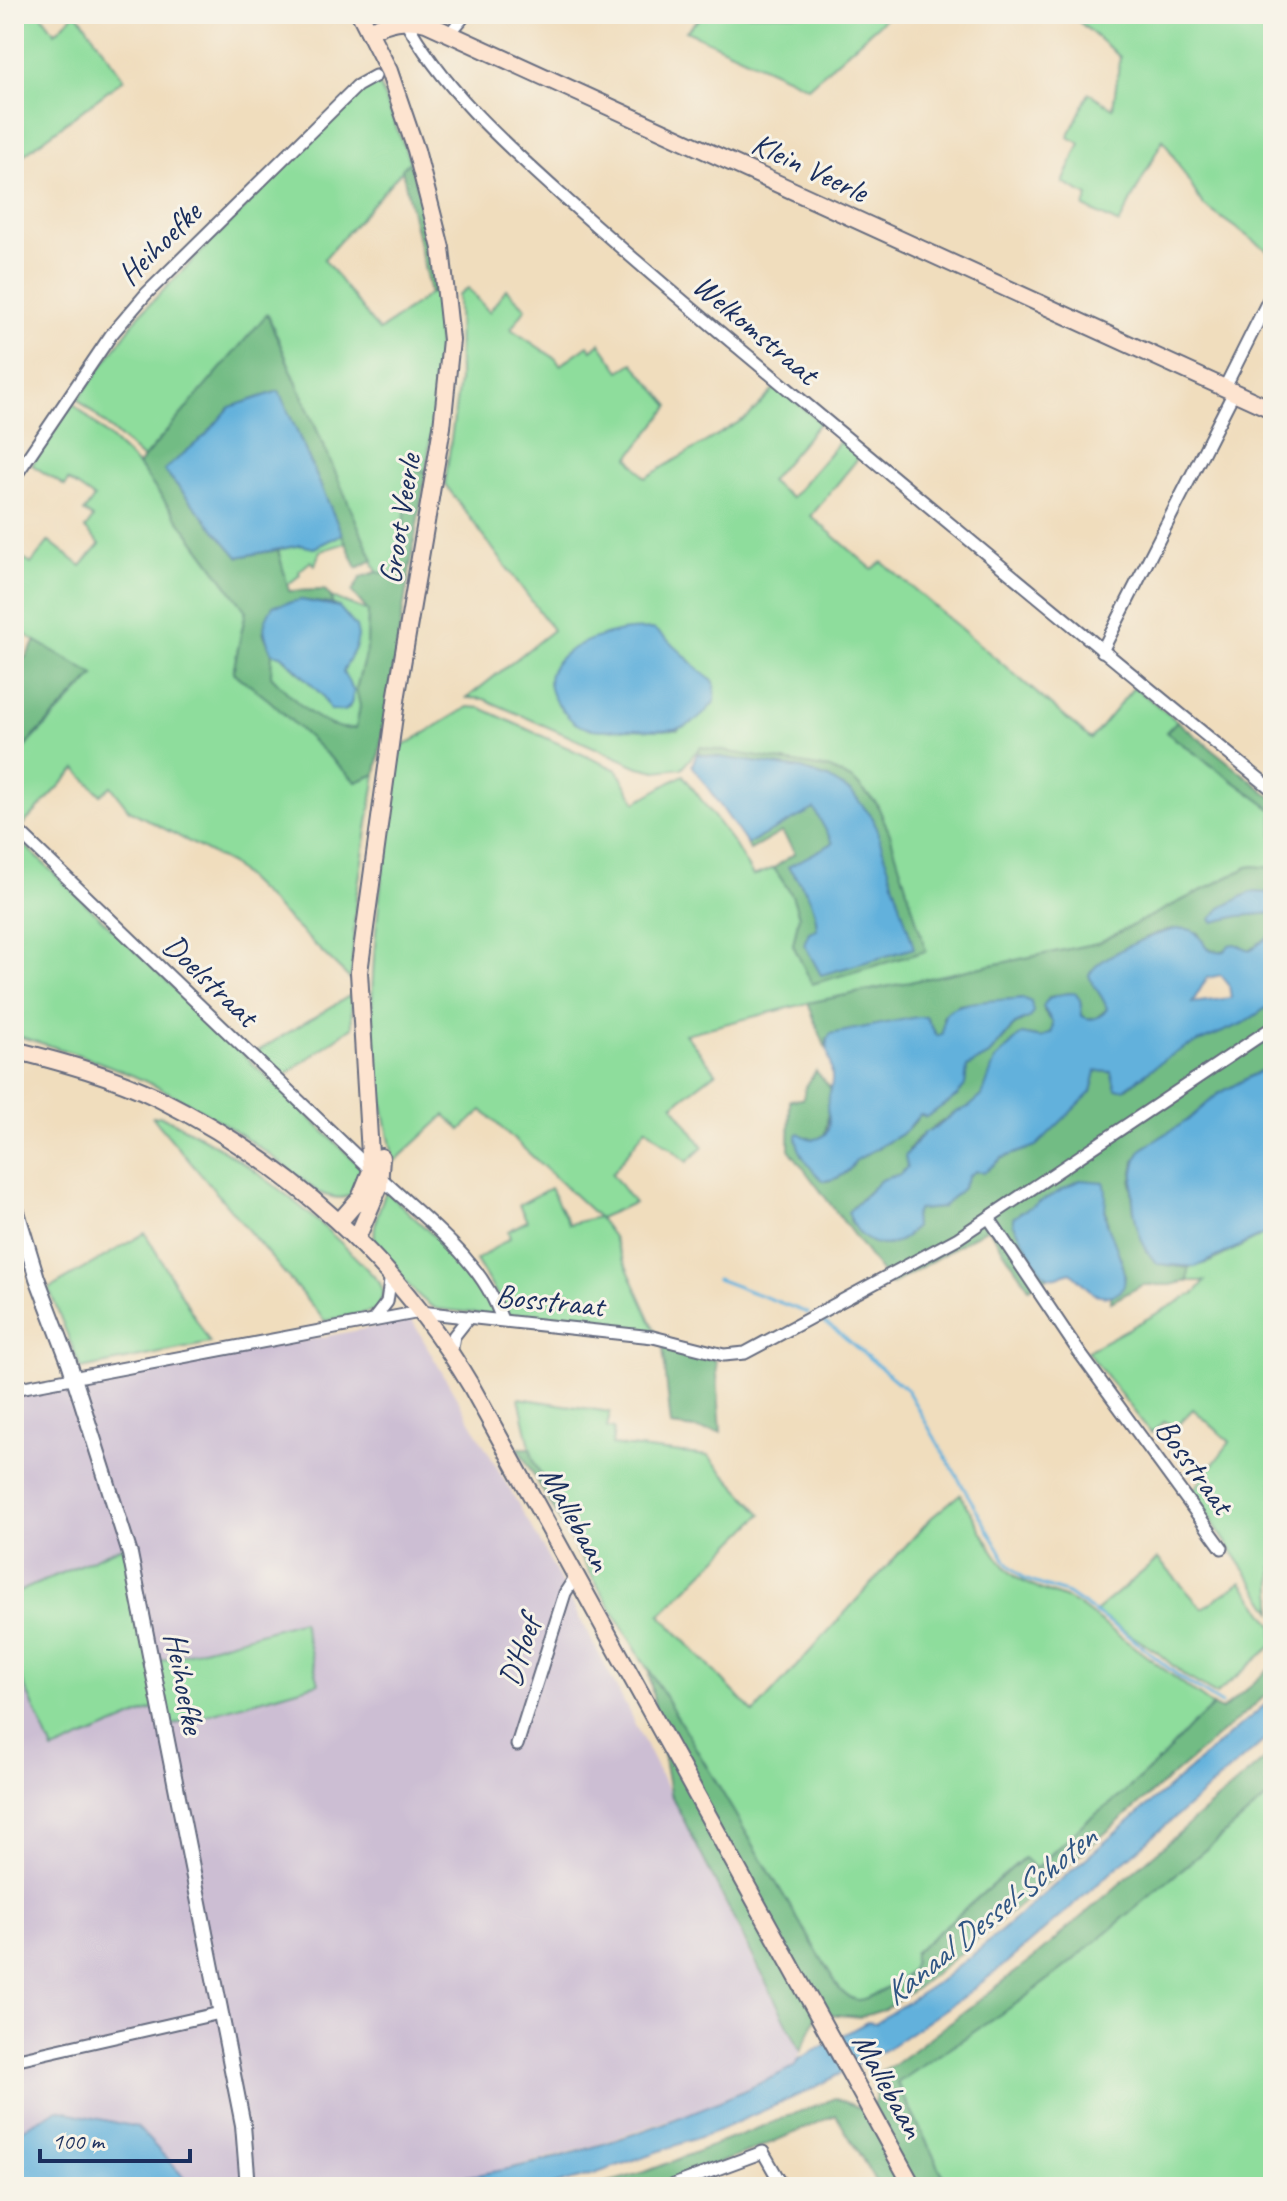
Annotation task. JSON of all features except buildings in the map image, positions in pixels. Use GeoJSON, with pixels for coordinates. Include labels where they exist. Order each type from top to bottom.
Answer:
{"type":"FeatureCollection","features":[{"type":"Feature","properties":{"kind":"main road","name":"Groot Veerle"},"geometry":{"type":"LineString","coordinates":[[357,1238],[371,1210],[376,1175],[362,1045],[359,972],[397,694],[442,427],[451,340],[441,248],[416,150],[389,71],[360,14]]}},
{"type":"Feature","properties":{"kind":"main road"},"geometry":{"type":"LineString","coordinates":[[369,31],[404,17]]}},
{"type":"Feature","properties":{"kind":"main road","name":"Klein Veerle"},"geometry":{"type":"LineString","coordinates":[[404,17],[450,33],[1273,410]]}},
{"type":"Feature","properties":{"kind":"main road","name":"Mallebaan"},"geometry":{"type":"LineString","coordinates":[[14,1050],[69,1064],[156,1097],[219,1132],[270,1167],[339,1222],[391,1274],[451,1353],[913,2187]]}},
{"type":"Feature","properties":{"kind":"main road"},"geometry":{"type":"LineString","coordinates":[[339,1222],[376,1175]]}},
{"type":"Feature","properties":{"kind":"street"},"geometry":{"type":"LineString","coordinates":[[450,33],[466,14]]}},
{"type":"Feature","properties":{"kind":"street","name":"Welkomstraat"},"geometry":{"type":"LineString","coordinates":[[404,17],[414,36],[461,98],[532,169],[645,270],[1273,790]]}},
{"type":"Feature","properties":{"kind":"street","name":"Heihoefke"},"geometry":{"type":"LineString","coordinates":[[14,478],[111,335],[146,294],[357,86],[375,76]]}},
{"type":"Feature","properties":{"kind":"street"},"geometry":{"type":"LineString","coordinates":[[1102,651],[1230,390],[1273,291]]}},
{"type":"Feature","properties":{"kind":"street","name":"Doelstraat"},"geometry":{"type":"LineString","coordinates":[[14,827],[472,1264],[495,1300],[502,1320]]}},
{"type":"Feature","properties":{"kind":"street","name":"Bosstraat"},"geometry":{"type":"LineString","coordinates":[[14,1389],[420,1312],[653,1337],[724,1355],[745,1353],[872,1286],[989,1218],[1273,1027]]}},
{"type":"Feature","properties":{"kind":"street","name":"Heihoefke"},"geometry":{"type":"LineString","coordinates":[[14,1202],[117,1509],[137,1585],[243,2125],[248,2187]]}},
{"type":"Feature","properties":{"kind":"street","name":"Bosstraat"},"geometry":{"type":"LineString","coordinates":[[989,1218],[1079,1352],[1222,1548]]}},
{"type":"Feature","properties":{"kind":"street"},"geometry":{"type":"LineString","coordinates":[[373,1320],[387,1302],[391,1274]]}},
{"type":"Feature","properties":{"kind":"street"},"geometry":{"type":"LineString","coordinates":[[451,1353],[454,1336],[469,1317]]}},
{"type":"Feature","properties":{"kind":"street","name":"D'Hoef"},"geometry":{"type":"LineString","coordinates":[[517,1745],[565,1593],[576,1576]]}},
{"type":"Feature","properties":{"kind":"street"},"geometry":{"type":"LineString","coordinates":[[14,2060],[220,2013]]}},
{"type":"Feature","properties":{"kind":"street"},"geometry":{"type":"LineString","coordinates":[[668,2187],[763,2152],[783,2187]]}},
{"type":"Feature","properties":{"kind":"shaded area"},"geometry":{"type":"Polygon","coordinates":[[[412,1320],[540,1542],[623,1700],[801,2051],[794,2067],[697,2110],[592,2146],[495,2171],[389,2186],[193,2187],[137,2127],[14,2133],[14,1395],[412,1320]]]}},
{"type":"Feature","properties":{"kind":"green space"},"geometry":{"type":"Polygon","coordinates":[[[14,14],[41,14],[55,33],[74,14],[78,14],[124,79],[14,162],[14,14]]]}},
{"type":"Feature","properties":{"kind":"green space"},"geometry":{"type":"Polygon","coordinates":[[[688,14],[890,14],[808,87],[686,31],[699,19],[688,14]]]}},
{"type":"Feature","properties":{"kind":"green space"},"geometry":{"type":"Polygon","coordinates":[[[1070,14],[1273,14],[1273,254],[1203,205],[1163,139],[1119,224],[1084,207],[1088,196],[1063,183],[1080,143],[1068,137],[1089,93],[1113,108],[1120,57],[1070,14]]]}},
{"type":"Feature","properties":{"kind":"green space"},"geometry":{"type":"Polygon","coordinates":[[[379,84],[410,161],[324,259],[379,331],[436,289],[437,380],[426,471],[412,471],[397,567],[391,575],[377,572],[268,315],[143,459],[78,399],[140,314],[361,90],[379,84]]]}},
{"type":"Feature","properties":{"kind":"green space"},"geometry":{"type":"Polygon","coordinates":[[[410,161],[428,227],[436,289],[430,293],[402,169],[410,161]]]}},
{"type":"Feature","properties":{"kind":"green space"},"geometry":{"type":"Polygon","coordinates":[[[468,288],[489,312],[506,289],[526,308],[511,329],[556,359],[560,365],[588,345],[592,350],[600,343],[620,371],[633,363],[670,406],[629,457],[645,478],[749,416],[777,386],[820,422],[770,481],[791,498],[841,440],[860,456],[811,516],[872,569],[882,562],[1091,739],[1134,687],[1177,721],[1167,733],[1273,810],[1273,868],[1248,867],[1098,943],[808,1003],[685,1034],[716,1072],[673,1105],[703,1147],[687,1162],[646,1128],[612,1174],[634,1203],[599,1218],[613,1237],[656,1332],[513,1316],[507,1312],[476,1260],[510,1238],[508,1231],[527,1221],[519,1205],[550,1188],[569,1224],[598,1217],[482,1110],[461,1130],[445,1115],[394,1162],[376,1065],[372,1006],[378,910],[400,751],[468,707],[481,708],[617,770],[636,802],[683,775],[734,844],[753,876],[774,868],[792,895],[799,916],[793,945],[877,804],[853,780],[829,769],[700,747],[682,768],[656,771],[639,767],[484,699],[467,698],[553,630],[445,484],[459,381],[458,295],[468,288]],[[686,656],[626,729],[678,730],[714,682],[686,656]]]}},
{"type":"Feature","properties":{"kind":"green space"},"geometry":{"type":"Polygon","coordinates":[[[267,314],[373,560],[357,568],[279,391],[230,407],[206,435],[164,470],[238,557],[278,550],[289,591],[325,590],[331,597],[332,604],[301,600],[263,632],[272,653],[271,676],[320,720],[344,728],[356,728],[360,706],[356,689],[367,648],[368,611],[352,592],[361,577],[377,572],[391,575],[397,567],[412,470],[426,471],[376,774],[356,782],[270,701],[233,672],[246,611],[138,465],[267,314]]]}},
{"type":"Feature","properties":{"kind":"green space"},"geometry":{"type":"Polygon","coordinates":[[[73,403],[138,465],[246,611],[233,672],[270,700],[356,782],[376,774],[356,898],[351,980],[231,864],[129,810],[111,786],[101,795],[76,769],[19,829],[14,824],[14,759],[94,676],[14,628],[14,552],[31,564],[49,541],[81,566],[100,544],[85,529],[93,518],[84,512],[94,498],[68,480],[65,486],[32,465],[73,403]]]}},
{"type":"Feature","properties":{"kind":"green space"},"geometry":{"type":"Polygon","coordinates":[[[342,534],[346,543],[320,551],[315,565],[311,561],[287,585],[278,550],[301,545],[314,548],[342,534]]]}},
{"type":"Feature","properties":{"kind":"green space"},"geometry":{"type":"Polygon","coordinates":[[[331,597],[368,611],[367,648],[356,689],[361,706],[356,728],[343,728],[320,720],[270,676],[272,653],[281,655],[323,696],[330,710],[349,708],[354,692],[343,672],[356,646],[339,607],[332,604],[331,597]]]}},
{"type":"Feature","properties":{"kind":"green space"},"geometry":{"type":"Polygon","coordinates":[[[36,641],[94,675],[14,757],[14,664],[25,658],[36,641]]]}},
{"type":"Feature","properties":{"kind":"green space"},"geometry":{"type":"Polygon","coordinates":[[[1177,721],[1273,798],[1273,810],[1166,732],[1177,721]]]}},
{"type":"Feature","properties":{"kind":"green space"},"geometry":{"type":"Polygon","coordinates":[[[700,747],[830,769],[853,780],[877,804],[890,834],[926,951],[812,984],[793,945],[799,916],[792,895],[774,868],[795,853],[782,832],[750,850],[747,844],[814,808],[833,843],[789,868],[809,896],[817,929],[913,948],[828,778],[801,769],[697,754],[700,747]]]}},
{"type":"Feature","properties":{"kind":"green space"},"geometry":{"type":"Polygon","coordinates":[[[14,835],[360,1166],[363,1172],[352,1193],[335,1198],[318,1192],[236,1132],[148,1082],[85,1057],[14,1035],[14,835]]]}},
{"type":"Feature","properties":{"kind":"green space"},"geometry":{"type":"Polygon","coordinates":[[[1254,866],[1273,868],[1273,896],[1271,893],[1213,922],[1273,913],[1273,934],[1249,950],[1235,944],[1222,951],[1211,950],[1198,933],[1185,929],[1169,930],[1144,939],[1089,975],[1107,1009],[1096,1018],[1082,1015],[1080,1000],[1069,993],[1049,997],[1044,1011],[1053,1023],[1052,1032],[1041,1038],[1022,1034],[1001,1054],[982,1096],[918,1138],[909,1149],[907,1167],[901,1174],[881,1180],[853,1206],[850,1220],[872,1242],[889,1244],[898,1241],[915,1227],[914,1216],[918,1210],[941,1208],[962,1189],[968,1176],[976,1171],[985,1172],[1002,1158],[1036,1146],[1091,1092],[1096,1071],[1111,1072],[1127,1088],[1165,1059],[1244,1023],[1273,1003],[1273,1064],[1218,1094],[1188,1120],[1142,1149],[1135,1161],[1131,1183],[1134,1212],[1147,1251],[1166,1265],[1189,1268],[1188,1281],[1171,1285],[1142,1285],[1111,1302],[1111,1294],[1124,1282],[1124,1267],[1110,1234],[1105,1209],[1080,1180],[1013,1218],[1035,1261],[1048,1277],[1029,1288],[988,1228],[891,1285],[789,1149],[790,1100],[803,1099],[805,1088],[816,1071],[831,1089],[824,1135],[815,1140],[804,1136],[828,1181],[832,1180],[847,1171],[855,1161],[902,1134],[920,1114],[926,1117],[957,1096],[965,1085],[967,1067],[989,1055],[1016,1024],[1030,1017],[1022,998],[958,1005],[943,1017],[943,1034],[937,1036],[926,1017],[917,1017],[827,1038],[826,1049],[808,1003],[1098,943],[1254,866]]]}},
{"type":"Feature","properties":{"kind":"green space"},"geometry":{"type":"Polygon","coordinates":[[[351,995],[352,1027],[281,1078],[256,1052],[351,995]]]}},
{"type":"Feature","properties":{"kind":"green space"},"geometry":{"type":"Polygon","coordinates":[[[161,1116],[222,1149],[305,1210],[380,1283],[383,1291],[380,1307],[325,1321],[153,1117],[161,1116]]]}},
{"type":"Feature","properties":{"kind":"green space"},"geometry":{"type":"Polygon","coordinates":[[[386,1191],[469,1269],[490,1300],[494,1315],[437,1309],[402,1278],[375,1240],[376,1221],[386,1191]]]}},
{"type":"Feature","properties":{"kind":"green space"},"geometry":{"type":"Polygon","coordinates":[[[1273,1230],[1273,1612],[1192,1492],[1230,1442],[1193,1409],[1175,1428],[1165,1421],[1151,1433],[1087,1351],[1195,1293],[1205,1281],[1188,1281],[1189,1268],[1210,1262],[1273,1230]]]}},
{"type":"Feature","properties":{"kind":"green space"},"geometry":{"type":"Polygon","coordinates":[[[145,1233],[210,1343],[81,1369],[49,1289],[145,1233]]]}},
{"type":"Feature","properties":{"kind":"green space"},"geometry":{"type":"Polygon","coordinates":[[[663,1347],[716,1360],[721,1432],[671,1426],[663,1347]]]}},
{"type":"Feature","properties":{"kind":"green space"},"geometry":{"type":"Polygon","coordinates":[[[519,1398],[610,1412],[607,1428],[614,1429],[612,1445],[708,1456],[762,1514],[660,1615],[754,1713],[931,1518],[960,1494],[1004,1566],[1018,1579],[1078,1605],[1213,1706],[1161,1759],[1118,1798],[1084,1823],[1035,1869],[1023,1858],[914,1953],[912,1968],[905,1976],[868,1997],[852,1999],[840,1990],[575,1548],[577,1537],[534,1464],[519,1398]]]}},
{"type":"Feature","properties":{"kind":"green space"},"geometry":{"type":"Polygon","coordinates":[[[518,1448],[530,1448],[535,1464],[577,1537],[575,1547],[518,1448]]]}},
{"type":"Feature","properties":{"kind":"green space"},"geometry":{"type":"Polygon","coordinates":[[[127,1544],[153,1663],[302,1621],[319,1683],[165,1727],[160,1706],[53,1751],[14,1662],[14,1594],[127,1544]]]}},
{"type":"Feature","properties":{"kind":"green space"},"geometry":{"type":"Polygon","coordinates":[[[1158,1559],[1202,1608],[1242,1582],[1273,1625],[1273,1645],[1216,1694],[1185,1676],[1157,1652],[1095,1612],[1158,1559]]]}},
{"type":"Feature","properties":{"kind":"green space"},"geometry":{"type":"Polygon","coordinates":[[[1273,1666],[1273,1689],[1047,1883],[918,1987],[883,2010],[860,2017],[818,2013],[801,2051],[670,1793],[648,1668],[840,1990],[857,2000],[876,1994],[905,1976],[912,1968],[914,1953],[1024,1858],[1036,1869],[1084,1823],[1118,1798],[1161,1759],[1213,1706],[1222,1710],[1273,1666]]]}},
{"type":"Feature","properties":{"kind":"green space"},"geometry":{"type":"Polygon","coordinates":[[[1273,1752],[1273,1793],[1065,1967],[1020,2001],[897,2083],[949,2187],[879,2187],[836,2115],[749,2152],[660,2184],[649,2187],[592,2187],[645,2172],[835,2098],[872,2113],[881,2071],[894,2065],[1030,1961],[1273,1752]]]}},
{"type":"Feature","properties":{"kind":"green space"},"geometry":{"type":"Polygon","coordinates":[[[1273,1793],[1273,2187],[949,2187],[897,2083],[1020,2001],[1065,1967],[1273,1793]]]}},
{"type":"Feature","properties":{"kind":"water"},"geometry":{"type":"Polygon","coordinates":[[[279,391],[342,534],[314,548],[301,545],[238,557],[164,470],[206,435],[230,407],[279,391]]]}},
{"type":"Feature","properties":{"kind":"water"},"geometry":{"type":"Polygon","coordinates":[[[301,600],[339,607],[356,627],[356,646],[343,672],[354,692],[351,704],[345,711],[330,710],[323,696],[286,659],[272,653],[269,646],[265,624],[273,606],[301,600]]]}},
{"type":"Feature","properties":{"kind":"water"},"geometry":{"type":"Polygon","coordinates":[[[653,629],[714,682],[715,701],[699,719],[668,730],[598,730],[572,721],[555,700],[550,686],[550,674],[556,663],[577,646],[604,635],[653,629]]]}},
{"type":"Feature","properties":{"kind":"water"},"geometry":{"type":"Polygon","coordinates":[[[697,754],[801,769],[828,778],[852,793],[873,818],[914,948],[821,975],[804,944],[809,932],[817,929],[812,903],[788,867],[833,843],[814,809],[747,844],[692,765],[697,754]]]}},
{"type":"Feature","properties":{"kind":"water"},"geometry":{"type":"Polygon","coordinates":[[[1251,892],[1271,893],[1273,913],[1213,922],[1211,919],[1221,908],[1251,892]]]}},
{"type":"Feature","properties":{"kind":"water"},"geometry":{"type":"Polygon","coordinates":[[[1192,930],[1207,948],[1216,952],[1225,951],[1229,945],[1235,944],[1250,950],[1273,934],[1273,1003],[1244,1023],[1165,1059],[1124,1089],[1116,1089],[1111,1072],[1096,1071],[1091,1092],[1036,1146],[1002,1158],[985,1172],[976,1171],[941,1208],[918,1210],[914,1216],[915,1227],[905,1236],[886,1245],[868,1240],[860,1233],[848,1212],[881,1180],[901,1174],[907,1167],[905,1156],[925,1132],[936,1128],[982,1096],[995,1060],[1022,1034],[1041,1038],[1052,1032],[1053,1023],[1043,1007],[1051,997],[1075,993],[1080,1000],[1082,1016],[1093,1019],[1099,1016],[1107,1009],[1089,975],[1095,967],[1129,946],[1168,931],[1192,930]],[[1221,975],[1207,978],[1192,1003],[1231,998],[1229,985],[1221,975]]]}},
{"type":"Feature","properties":{"kind":"water"},"geometry":{"type":"Polygon","coordinates":[[[1022,998],[1031,1002],[1031,1017],[1015,1024],[989,1055],[967,1067],[965,1085],[957,1096],[926,1117],[920,1114],[906,1131],[855,1161],[838,1177],[824,1181],[810,1166],[799,1148],[797,1135],[819,1138],[828,1127],[827,1104],[832,1081],[828,1050],[830,1034],[926,1017],[937,1036],[942,1034],[945,1015],[958,1006],[1022,998]]]}},
{"type":"Feature","properties":{"kind":"water"},"geometry":{"type":"Polygon","coordinates":[[[1273,1064],[1273,1230],[1196,1267],[1158,1264],[1142,1241],[1134,1209],[1133,1176],[1142,1149],[1188,1120],[1218,1094],[1273,1064]]]}},
{"type":"Feature","properties":{"kind":"water"},"geometry":{"type":"Polygon","coordinates":[[[1080,1180],[1104,1182],[1106,1219],[1123,1269],[1124,1282],[1121,1291],[1111,1295],[1094,1294],[1071,1272],[1056,1277],[1046,1275],[1013,1223],[1013,1218],[1021,1212],[1080,1180]]]}},
{"type":"Feature","properties":{"kind":"water"},"geometry":{"type":"Polygon","coordinates":[[[1273,1698],[1273,1733],[998,1970],[890,2047],[810,2090],[717,2131],[548,2187],[369,2187],[479,2174],[588,2149],[693,2112],[794,2067],[799,2059],[867,2022],[875,2023],[935,1984],[1273,1698]]]}},
{"type":"Feature","properties":{"kind":"water"},"geometry":{"type":"Polygon","coordinates":[[[57,2110],[137,2127],[193,2187],[14,2187],[14,2133],[57,2110]]]}},
{"type":"Feature","properties":{"kind":"waterway"},"geometry":{"type":"LineString","coordinates":[[717,1279],[808,1313]]}},
{"type":"Feature","properties":{"kind":"waterway"},"geometry":{"type":"LineString","coordinates":[[819,1319],[907,1390],[1008,1564],[1024,1579],[1068,1594],[1129,1636],[1181,1678],[1222,1704]]}},
{"type":"Feature","properties":{"kind":"water label","name":"Kanaal Dessel-Schoten"},"geometry":{"type":"Point","coordinates":[989,1915]}}]}
